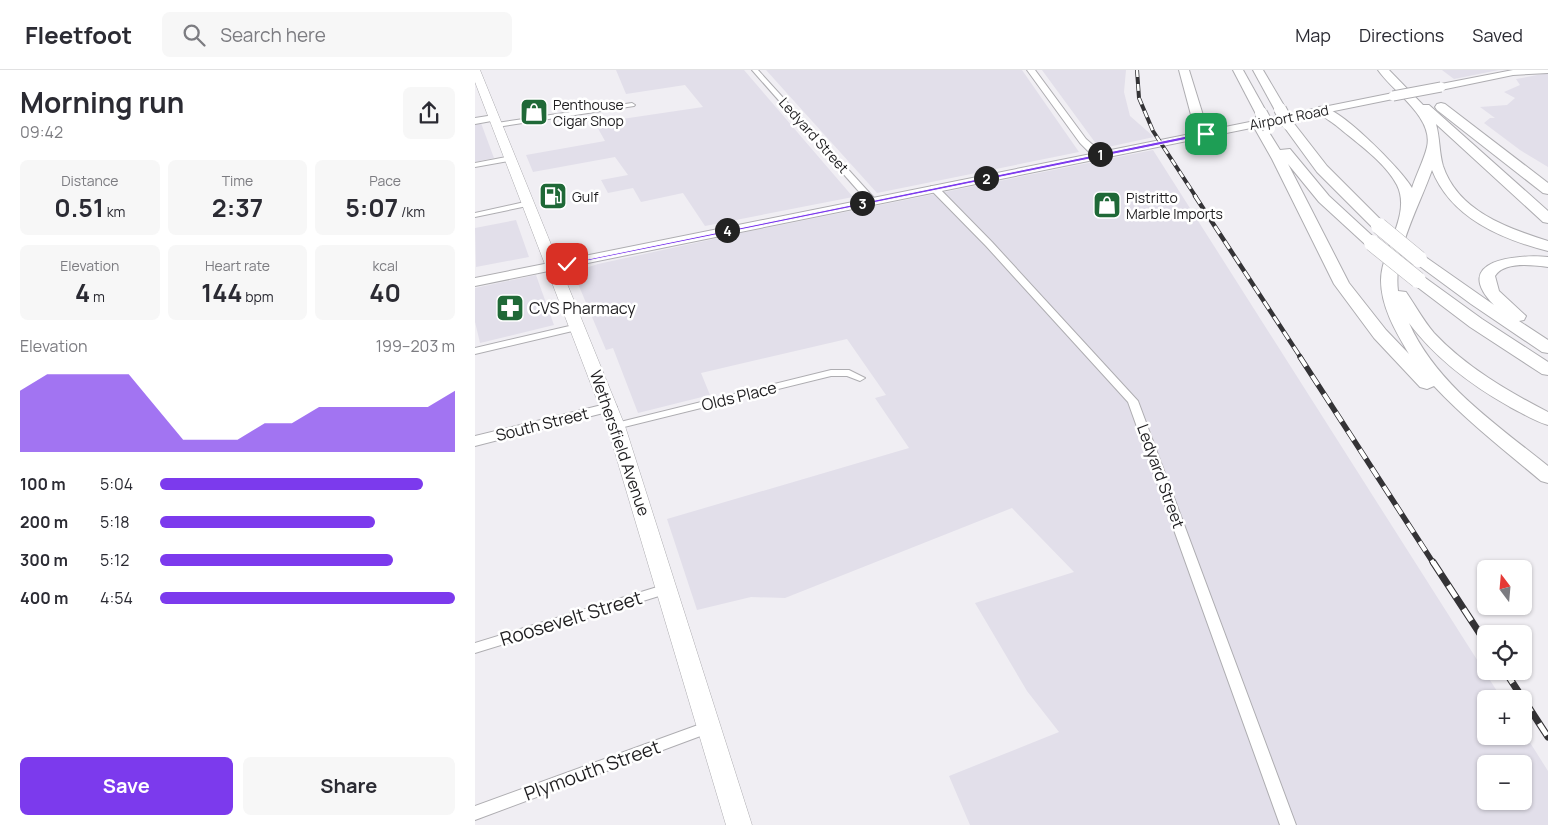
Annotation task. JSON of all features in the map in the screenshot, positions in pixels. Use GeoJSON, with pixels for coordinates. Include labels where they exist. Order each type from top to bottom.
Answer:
{"type":"FeatureCollection","features":[{"type":"Feature","properties":{"kind":"highway"},"geometry":{"type":"LineString","coordinates":[[1184,70],[1200,126],[1206,134]]}},
{"type":"Feature","properties":{"kind":"highway"},"geometry":{"type":"LineString","coordinates":[[1237,70],[1251,94],[1251,108],[1314,188],[1372,243],[1418,280],[1476,323],[1548,370]]}},
{"type":"Feature","properties":{"kind":"highway"},"geometry":{"type":"LineString","coordinates":[[1258,70],[1288,124],[1326,174],[1379,226],[1419,259],[1477,301],[1548,348]]}},
{"type":"Feature","properties":{"kind":"highway"},"geometry":{"type":"LineString","coordinates":[[1385,70],[1424,114],[1431,127],[1432,150],[1442,181],[1459,203],[1500,228],[1548,246]]}},
{"type":"Feature","properties":{"kind":"highway"},"geometry":{"type":"LineString","coordinates":[[1385,70],[1548,219]]}},
{"type":"Feature","properties":{"kind":"highway"},"geometry":{"type":"LineString","coordinates":[[1410,80],[1429,100],[1548,206]]}},
{"type":"Feature","properties":{"kind":"highway"},"geometry":{"type":"LineString","coordinates":[[1429,100],[1455,116],[1548,190]]}},
{"type":"Feature","properties":{"kind":"highway"},"geometry":{"type":"LineString","coordinates":[[1323,110],[1342,124],[1398,176],[1407,194],[1408,212]]}},
{"type":"Feature","properties":{"kind":"highway"},"geometry":{"type":"LineString","coordinates":[[1261,121],[1333,268],[1367,318],[1398,354],[1445,400],[1548,481]]}},
{"type":"Feature","properties":{"kind":"highway"},"geometry":{"type":"LineString","coordinates":[[1432,150],[1392,255],[1388,273],[1389,290],[1397,317],[1416,351],[1471,413],[1548,476]]}},
{"type":"Feature","properties":{"kind":"highway"},"geometry":{"type":"LineString","coordinates":[[1397,246],[1395,273],[1399,293],[1412,316],[1428,337],[1484,384],[1548,419]]}},
{"type":"Feature","properties":{"kind":"highway"},"geometry":{"type":"LineString","coordinates":[[1548,262],[1527,260],[1506,262],[1493,268],[1486,280],[1491,290],[1502,303],[1548,337]]}},
{"type":"Feature","properties":{"kind":"main road"},"geometry":{"type":"LineString","coordinates":[[1031,70],[1083,141],[1099,155]]}},
{"type":"Feature","properties":{"kind":"main road","name":"Airport Road"},"geometry":{"type":"LineString","coordinates":[[475,282],[1525,70]]}},
{"type":"Feature","properties":{"kind":"main road"},"geometry":{"type":"LineString","coordinates":[[1512,73],[1548,71]]}},
{"type":"Feature","properties":{"kind":"main road","name":"Wethersfield Avenue"},"geometry":{"type":"LineString","coordinates":[[476,75],[529,203],[616,426],[739,825]]}},
{"type":"Feature","properties":{"kind":"main road"},"geometry":{"type":"LineString","coordinates":[[475,121],[496,121]]}},
{"type":"Feature","properties":{"kind":"main road","name":"South Street"},"geometry":{"type":"LineString","coordinates":[[475,441],[609,407]]}},
{"type":"Feature","properties":{"kind":"street","name":"Ledyard Street"},"geometry":{"type":"LineString","coordinates":[[755,70],[872,201]]}},
{"type":"Feature","properties":{"kind":"street"},"geometry":{"type":"LineString","coordinates":[[496,121],[632,105]]}},
{"type":"Feature","properties":{"kind":"street"},"geometry":{"type":"LineString","coordinates":[[475,165],[511,158]]}},
{"type":"Feature","properties":{"kind":"street","name":"Ledyard Street"},"geometry":{"type":"LineString","coordinates":[[934,188],[989,244],[1133,401],[1288,825]]}},
{"type":"Feature","properties":{"kind":"street"},"geometry":{"type":"LineString","coordinates":[[475,215],[529,203]]}},
{"type":"Feature","properties":{"kind":"street"},"geometry":{"type":"LineString","coordinates":[[475,351],[578,327]]}},
{"type":"Feature","properties":{"kind":"street","name":"Olds Place"},"geometry":{"type":"LineString","coordinates":[[616,426],[831,373],[848,372],[860,378]]}},
{"type":"Feature","properties":{"kind":"street","name":"Roosevelt Street"},"geometry":{"type":"LineString","coordinates":[[475,648],[667,589]]}},
{"type":"Feature","properties":{"kind":"street","name":"Plymouth Street"},"geometry":{"type":"LineString","coordinates":[[475,813],[709,727]]}},
{"type":"Feature","properties":{"kind":"shaded area"},"geometry":{"type":"Polygon","coordinates":[[[616,70],[744,70],[853,197],[705,226],[683,193],[641,202],[633,188],[608,193],[601,180],[628,175],[615,157],[533,172],[526,155],[605,141],[595,123],[703,107],[685,85],[626,94],[616,70]]]}},
{"type":"Feature","properties":{"kind":"shaded area"},"geometry":{"type":"Polygon","coordinates":[[[766,70],[1022,70],[1079,152],[877,193],[766,70]]]}},
{"type":"Feature","properties":{"kind":"shaded area"},"geometry":{"type":"Polygon","coordinates":[[[1042,70],[1126,70],[1124,92],[1130,116],[1154,137],[1108,147],[1097,145],[1042,70]]]}},
{"type":"Feature","properties":{"kind":"shaded area"},"geometry":{"type":"Polygon","coordinates":[[[1442,70],[1499,70],[1454,79],[1442,70]]]}},
{"type":"Feature","properties":{"kind":"shaded area"},"geometry":{"type":"Polygon","coordinates":[[[1548,73],[1548,167],[1520,150],[1484,123],[1490,118],[1495,118],[1480,107],[1507,105],[1515,98],[1504,92],[1520,85],[1516,79],[1548,73]]]}},
{"type":"Feature","properties":{"kind":"shaded area"},"geometry":{"type":"Polygon","coordinates":[[[481,123],[494,158],[475,162],[475,124],[481,123]]]}},
{"type":"Feature","properties":{"kind":"shaded area"},"geometry":{"type":"Polygon","coordinates":[[[1153,150],[1477,660],[1477,680],[1490,680],[1496,690],[1477,690],[1477,745],[1532,745],[1548,771],[1548,825],[970,825],[949,776],[1059,732],[1027,691],[975,603],[1074,572],[1012,508],[785,598],[751,597],[697,610],[667,519],[909,448],[875,398],[886,395],[847,339],[701,373],[710,395],[638,413],[613,348],[606,350],[573,272],[598,264],[746,232],[1153,150]]]}},
{"type":"Feature","properties":{"kind":"shaded area"},"geometry":{"type":"Polygon","coordinates":[[[516,220],[529,257],[476,267],[475,228],[516,220]]]}},
{"type":"Feature","properties":{"kind":"shaded area"},"geometry":{"type":"Polygon","coordinates":[[[536,275],[554,325],[480,343],[475,322],[475,288],[536,275]]]}},
{"type":"Feature","properties":{"kind":"railway"},"geometry":{"type":"LineString","coordinates":[[1137,70],[1139,98],[1153,131],[1196,197]]}},
{"type":"Feature","properties":{"kind":"railway"},"geometry":{"type":"LineString","coordinates":[[1195,196],[1301,358]]}},
{"type":"Feature","properties":{"kind":"railway"},"geometry":{"type":"LineString","coordinates":[[1300,357],[1434,564]]}},
{"type":"Feature","properties":{"kind":"railway"},"geometry":{"type":"LineString","coordinates":[[1433,562],[1477,629]]}},
{"type":"Feature","properties":{"kind":"railway"},"geometry":{"type":"LineString","coordinates":[[1511,680],[1517,690]]}},
{"type":"Feature","properties":{"kind":"railway"},"geometry":{"type":"LineString","coordinates":[[1532,712],[1548,737]]}},
{"type":"Feature","properties":{"kind":"place","name":"Penthouse Cigar Shop"},"geometry":{"type":"Point","coordinates":[534,112]}},
{"type":"Feature","properties":{"kind":"place","name":"Gulf"},"geometry":{"type":"Point","coordinates":[553,196]}},
{"type":"Feature","properties":{"kind":"place","name":"Pistritto Marble Imports"},"geometry":{"type":"Point","coordinates":[1107,205]}},
{"type":"Feature","properties":{"kind":"place","name":"CVS Pharmacy"},"geometry":{"type":"Point","coordinates":[510,308]}},
{"type":"Feature","properties":{"kind":"route"},"geometry":{"type":"LineString","coordinates":[[567,264],[729,229],[1206,134]]}}]}
